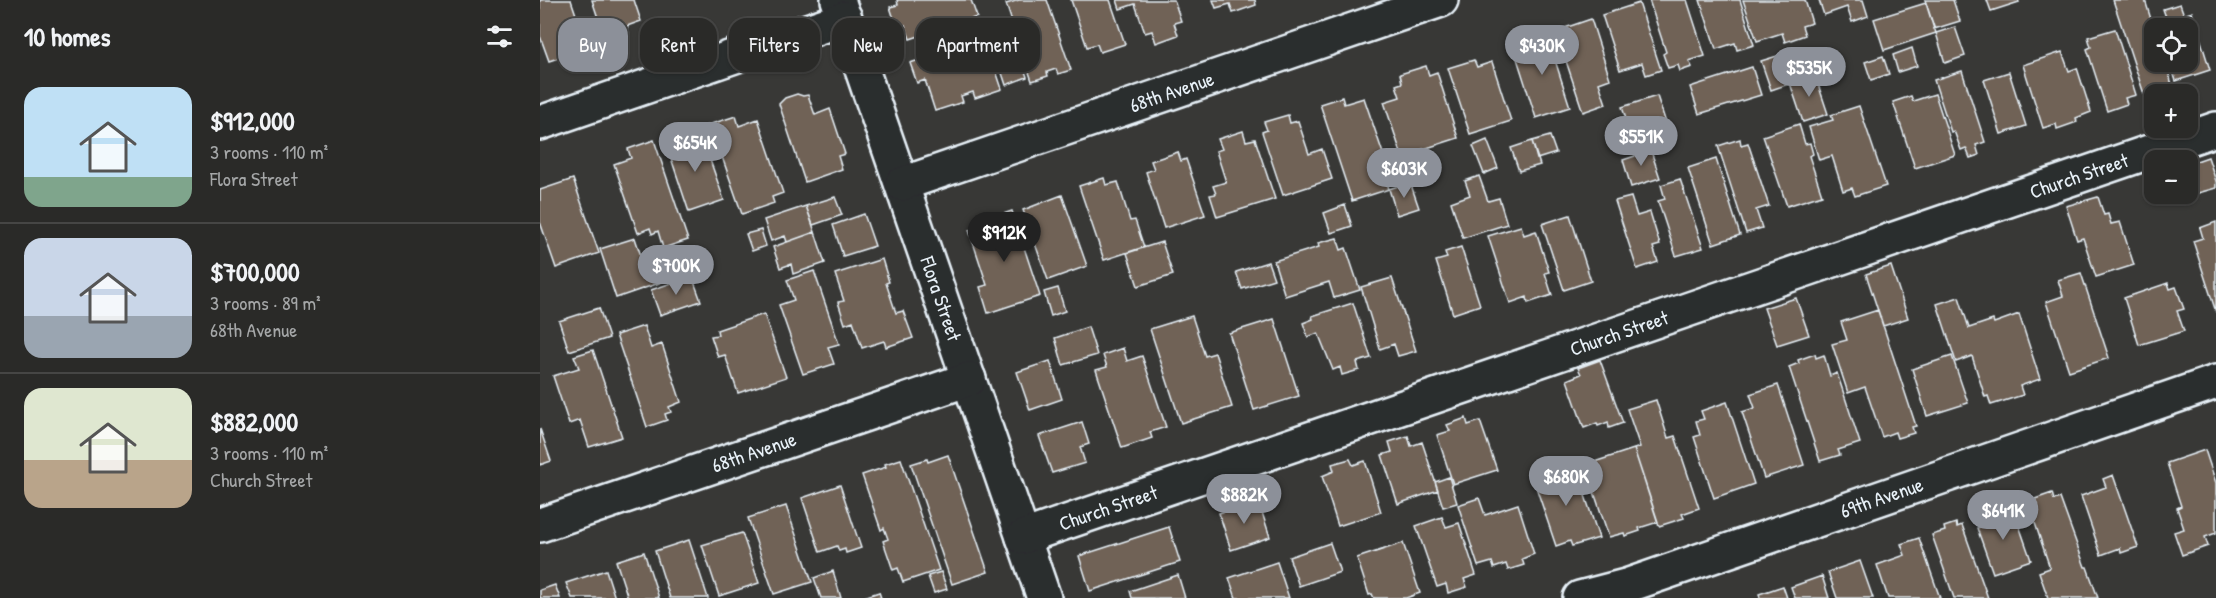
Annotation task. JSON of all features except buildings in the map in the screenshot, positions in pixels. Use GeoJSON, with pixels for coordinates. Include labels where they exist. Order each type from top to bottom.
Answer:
{"type":"FeatureCollection","features":[{"type":"Feature","properties":{"kind":"street","name":"68th Avenue"},"geometry":{"type":"LineString","coordinates":[[902,184],[1441,0]]}},
{"type":"Feature","properties":{"kind":"street","name":"Flora Street"},"geometry":{"type":"LineString","coordinates":[[842,9],[1044,598]]}},
{"type":"Feature","properties":{"kind":"street"},"geometry":{"type":"LineString","coordinates":[[540,123],[842,9]]}},
{"type":"Feature","properties":{"kind":"street","name":"Church Street"},"geometry":{"type":"LineString","coordinates":[[1023,537],[2216,129]]}},
{"type":"Feature","properties":{"kind":"street","name":"68th Avenue"},"geometry":{"type":"LineString","coordinates":[[540,525],[969,379]]}},
{"type":"Feature","properties":{"kind":"street","name":"69th Avenue"},"geometry":{"type":"LineString","coordinates":[[1590,597],[2216,382]]}}]}
